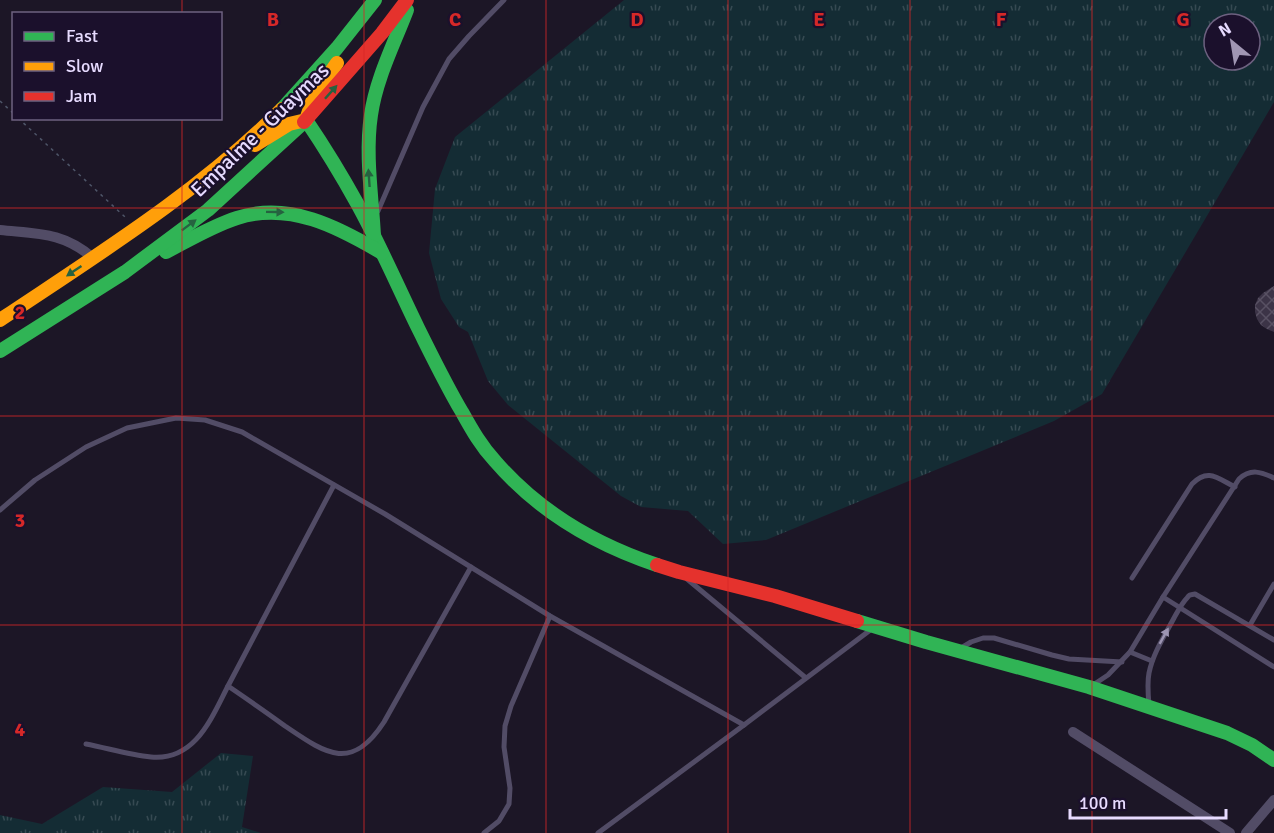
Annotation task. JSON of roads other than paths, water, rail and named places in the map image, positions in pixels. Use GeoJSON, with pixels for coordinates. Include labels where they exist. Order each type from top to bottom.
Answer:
{"type":"FeatureCollection","features":[{"type":"Feature","properties":{"kind":"main road"},"geometry":{"type":"LineString","coordinates":[[207,176],[257,133],[305,85],[375,0]]}},
{"type":"Feature","properties":{"kind":"main road"},"geometry":{"type":"LineString","coordinates":[[374,236],[368,160],[373,102],[379,79],[409,0]]}},
{"type":"Feature","properties":{"kind":"main road","name":"Empalme - Guaymas"},"geometry":{"type":"LineString","coordinates":[[125,272],[208,210],[306,120],[409,0]]}},
{"type":"Feature","properties":{"kind":"main road"},"geometry":{"type":"LineString","coordinates":[[358,22],[341,57],[308,106],[306,120],[330,156],[374,236],[443,379],[479,442],[522,490],[576,530],[631,556],[679,572],[775,596],[874,627],[1089,687],[1227,733],[1252,745],[1274,760]]}},
{"type":"Feature","properties":{"kind":"main road"},"geometry":{"type":"LineString","coordinates":[[0,320],[137,228],[207,176],[279,129],[306,120]]}},
{"type":"Feature","properties":{"kind":"main road"},"geometry":{"type":"LineString","coordinates":[[0,351],[125,272],[219,225],[246,215],[271,212],[292,213],[310,218],[360,240],[382,253]]}},
{"type":"Feature","properties":{"kind":"street"},"geometry":{"type":"LineString","coordinates":[[0,230],[42,234],[67,240],[93,258]]}},
{"type":"Feature","properties":{"kind":"street"},"geometry":{"type":"LineString","coordinates":[[1073,732],[1230,833]]}},
{"type":"Feature","properties":{"kind":"street"},"geometry":{"type":"LineString","coordinates":[[1246,833],[1274,800]]}},
{"type":"Feature","properties":{"kind":"lane"},"geometry":{"type":"LineString","coordinates":[[374,220],[423,107],[445,67],[469,36],[504,0]]}},
{"type":"Feature","properties":{"kind":"lane"},"geometry":{"type":"LineString","coordinates":[[0,510],[35,480],[86,447],[127,428],[176,418],[205,420],[242,432],[334,484],[550,616],[744,725]]}},
{"type":"Feature","properties":{"kind":"lane"},"geometry":{"type":"LineString","coordinates":[[1089,687],[1108,675],[1130,652],[1163,597],[1244,475],[1258,471],[1274,478]]}},
{"type":"Feature","properties":{"kind":"lane"},"geometry":{"type":"LineString","coordinates":[[1132,578],[1192,484],[1199,477],[1207,475],[1215,477],[1235,487]]}},
{"type":"Feature","properties":{"kind":"lane"},"geometry":{"type":"LineString","coordinates":[[86,744],[152,757],[170,756],[185,750],[196,740],[209,722],[334,484]]}},
{"type":"Feature","properties":{"kind":"lane"},"geometry":{"type":"LineString","coordinates":[[228,686],[311,744],[329,752],[342,754],[355,751],[376,735],[471,567]]}},
{"type":"Feature","properties":{"kind":"lane"},"geometry":{"type":"LineString","coordinates":[[679,572],[806,678]]}},
{"type":"Feature","properties":{"kind":"lane"},"geometry":{"type":"LineString","coordinates":[[1250,625],[1274,584]]}},
{"type":"Feature","properties":{"kind":"lane"},"geometry":{"type":"LineString","coordinates":[[1149,707],[1148,688],[1152,661],[1180,608],[1186,598],[1191,595],[1195,594],[1274,640]]}},
{"type":"Feature","properties":{"kind":"lane"},"geometry":{"type":"LineString","coordinates":[[1163,597],[1274,667]]}},
{"type":"Feature","properties":{"kind":"lane"},"geometry":{"type":"LineString","coordinates":[[484,833],[499,821],[508,804],[510,788],[504,747],[505,726],[511,706],[550,616]]}},
{"type":"Feature","properties":{"kind":"lane"},"geometry":{"type":"LineString","coordinates":[[598,833],[874,627]]}},
{"type":"Feature","properties":{"kind":"lane"},"geometry":{"type":"LineString","coordinates":[[957,651],[971,642],[983,638],[994,638],[1069,659],[1122,662]]}},
{"type":"Feature","properties":{"kind":"lane"},"geometry":{"type":"LineString","coordinates":[[1130,652],[1152,661]]}}]}
